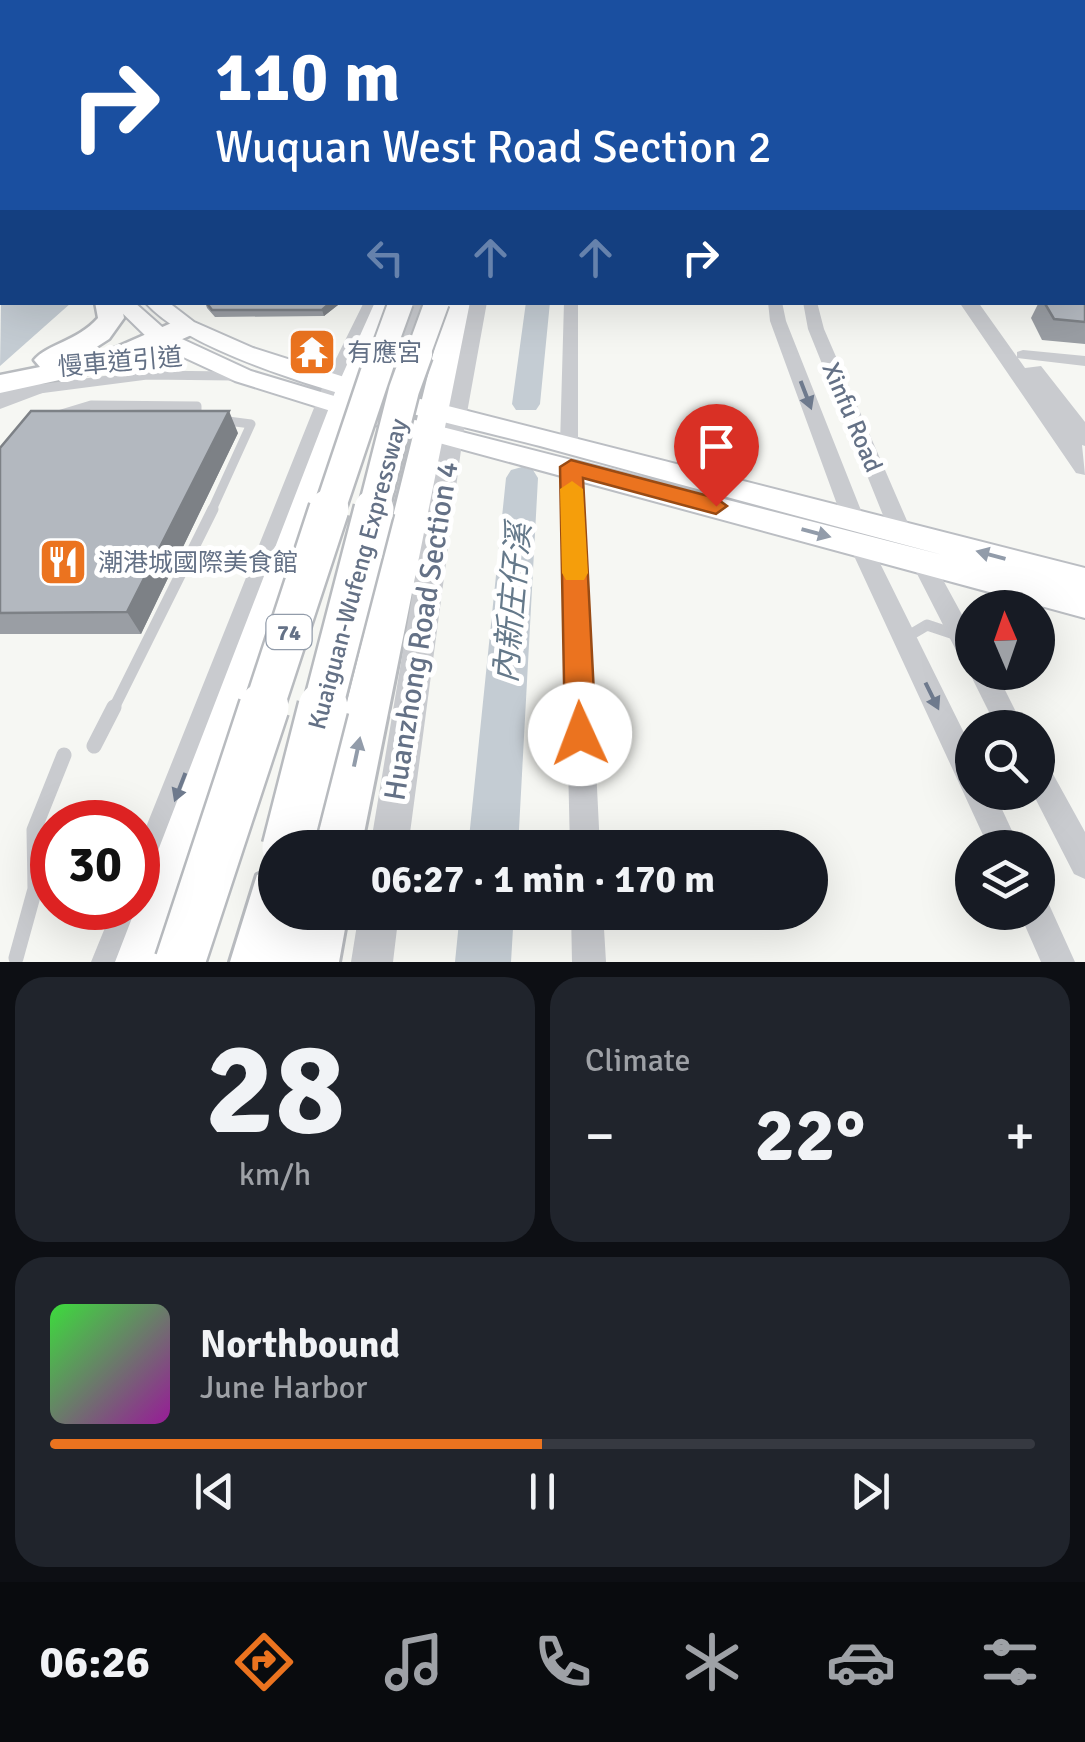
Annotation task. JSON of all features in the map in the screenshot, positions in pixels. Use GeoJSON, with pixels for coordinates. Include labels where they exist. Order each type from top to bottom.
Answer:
{"type":"FeatureCollection","features":[{"type":"Feature","properties":{"kind":"highway"},"geometry":{"type":"LineString","coordinates":[[10,384],[92,339],[111,318],[108,305]]}},
{"type":"Feature","properties":{"kind":"highway"},"geometry":{"type":"LineString","coordinates":[[143,962],[305,517],[356,398],[386,305]]}},
{"type":"Feature","properties":{"kind":"highway","name":"Kuaiguan-Wufeng Expressway"},"geometry":{"type":"LineString","coordinates":[[180,962],[370,386],[386,305]]}},
{"type":"Feature","properties":{"kind":"highway"},"geometry":{"type":"LineString","coordinates":[[340,830],[408,518],[434,423],[449,308]]}},
{"type":"Feature","properties":{"kind":"highway","name":"Kuaiguan-Wufeng Expressway"},"geometry":{"type":"LineString","coordinates":[[291,830],[404,390],[449,308]]}},
{"type":"Feature","properties":{"kind":"highway"},"geometry":{"type":"LineString","coordinates":[[10,384],[109,361],[174,332]]}},
{"type":"Feature","properties":{"kind":"highway"},"geometry":{"type":"LineString","coordinates":[[258,962],[266,930]]}},
{"type":"Feature","properties":{"kind":"highway"},"geometry":{"type":"LineString","coordinates":[[311,962],[318,930]]}},
{"type":"Feature","properties":{"kind":"main road"},"geometry":{"type":"LineString","coordinates":[[126,305],[243,376],[356,398]]}},
{"type":"Feature","properties":{"kind":"main road"},"geometry":{"type":"LineString","coordinates":[[157,305],[174,332],[244,352],[356,398],[434,423],[856,531],[922,562],[1085,605]]}},
{"type":"Feature","properties":{"kind":"main road"},"geometry":{"type":"LineString","coordinates":[[856,531],[900,530],[1085,581]]}},
{"type":"Feature","properties":{"kind":"street"},"geometry":{"type":"LineString","coordinates":[[160,846],[356,398],[409,305]]}},
{"type":"Feature","properties":{"kind":"street"},"geometry":{"type":"LineString","coordinates":[[205,962],[356,398],[418,305]]}},
{"type":"Feature","properties":{"kind":"street"},"geometry":{"type":"LineString","coordinates":[[434,423],[477,305]]}},
{"type":"Feature","properties":{"kind":"street"},"geometry":{"type":"LineString","coordinates":[[571,305],[570,456],[583,830]]}},
{"type":"Feature","properties":{"kind":"street","name":"Xinfu Road"},"geometry":{"type":"LineString","coordinates":[[775,305],[778,322],[856,531],[955,743]]}},
{"type":"Feature","properties":{"kind":"street","name":"Xinfu Road"},"geometry":{"type":"LineString","coordinates":[[811,305],[816,328],[900,530]]}},
{"type":"Feature","properties":{"kind":"street"},"geometry":{"type":"LineString","coordinates":[[970,305],[1085,468]]}},
{"type":"Feature","properties":{"kind":"street"},"geometry":{"type":"LineString","coordinates":[[988,305],[1085,438]]}},
{"type":"Feature","properties":{"kind":"street"},"geometry":{"type":"LineString","coordinates":[[1023,355],[1085,361]]}},
{"type":"Feature","properties":{"kind":"street","name":"Huanzhong Road Section 4"},"geometry":{"type":"LineString","coordinates":[[310,830],[434,423]]}},
{"type":"Feature","properties":{"kind":"street","name":"Huanzhong Road Section 4"},"geometry":{"type":"LineString","coordinates":[[390,830],[434,423]]}},
{"type":"Feature","properties":{"kind":"street"},"geometry":{"type":"LineString","coordinates":[[922,562],[955,623]]}},
{"type":"Feature","properties":{"kind":"street"},"geometry":{"type":"LineString","coordinates":[[1055,807],[1085,863]]}},
{"type":"Feature","properties":{"kind":"street"},"geometry":{"type":"LineString","coordinates":[[112,962],[124,930]]}},
{"type":"Feature","properties":{"kind":"street"},"geometry":{"type":"LineString","coordinates":[[276,962],[284,930]]}},
{"type":"Feature","properties":{"kind":"street"},"geometry":{"type":"LineString","coordinates":[[372,962],[376,930]]}},
{"type":"Feature","properties":{"kind":"street"},"geometry":{"type":"LineString","coordinates":[[587,930],[588,962]]}},
{"type":"Feature","properties":{"kind":"street"},"geometry":{"type":"LineString","coordinates":[[1044,930],[1058,962]]}},
{"type":"Feature","properties":{"kind":"lane","name":"慢車道引道"},"geometry":{"type":"LineString","coordinates":[[10,384],[147,375],[243,376]]}},
{"type":"Feature","properties":{"kind":"lane"},"geometry":{"type":"LineString","coordinates":[[44,420],[90,405],[197,406],[197,418],[250,424],[190,559],[94,746]]}},
{"type":"Feature","properties":{"kind":"lane"},"geometry":{"type":"LineString","coordinates":[[905,638],[927,624],[955,640]]}},
{"type":"Feature","properties":{"kind":"lane"},"geometry":{"type":"LineString","coordinates":[[16,958],[35,888],[34,830],[64,755]]}},
{"type":"Feature","properties":{"kind":"shaded area"},"geometry":{"type":"Polygon","coordinates":[[[1,305],[69,305],[0,366],[1,305]]]}},
{"type":"Feature","properties":{"kind":"building"},"geometry":{"type":"Polygon","coordinates":[[[208,305],[328,305],[322,310],[212,310],[208,305]]]}},
{"type":"Feature","properties":{"kind":"building"},"geometry":{"type":"Polygon","coordinates":[[[1046,305],[1085,305],[1085,322],[1054,319],[1046,305]]]}},
{"type":"Feature","properties":{"kind":"building"},"geometry":{"type":"Polygon","coordinates":[[[31,411],[229,411],[127,612],[0,613],[0,448],[31,411]]]}},
{"type":"Feature","properties":{"kind":"waterway","name":"內新庄仔溪"},"geometry":{"type":"LineString","coordinates":[[526,404],[538,305]]}},
{"type":"Feature","properties":{"kind":"waterway","name":"內新庄仔溪"},"geometry":{"type":"LineString","coordinates":[[494,830],[522,478]]}},
{"type":"Feature","properties":{"kind":"waterway","name":"內新庄仔溪"},"geometry":{"type":"LineString","coordinates":[[483,962],[486,930]]}},
{"type":"Feature","properties":{"kind":"slow traffic"},"geometry":{"type":"LineString","coordinates":[[572,489],[575,573]]}},
{"type":"Feature","properties":{"kind":"place","name":"有應宮"},"geometry":{"type":"Point","coordinates":[312,352]}},
{"type":"Feature","properties":{"kind":"place","name":"潮港城國際美食館"},"geometry":{"type":"Point","coordinates":[63,562]}},
{"type":"Feature","properties":{"kind":"route"},"geometry":{"type":"LineString","coordinates":[[580,734],[571,467],[716,506]]}}]}
